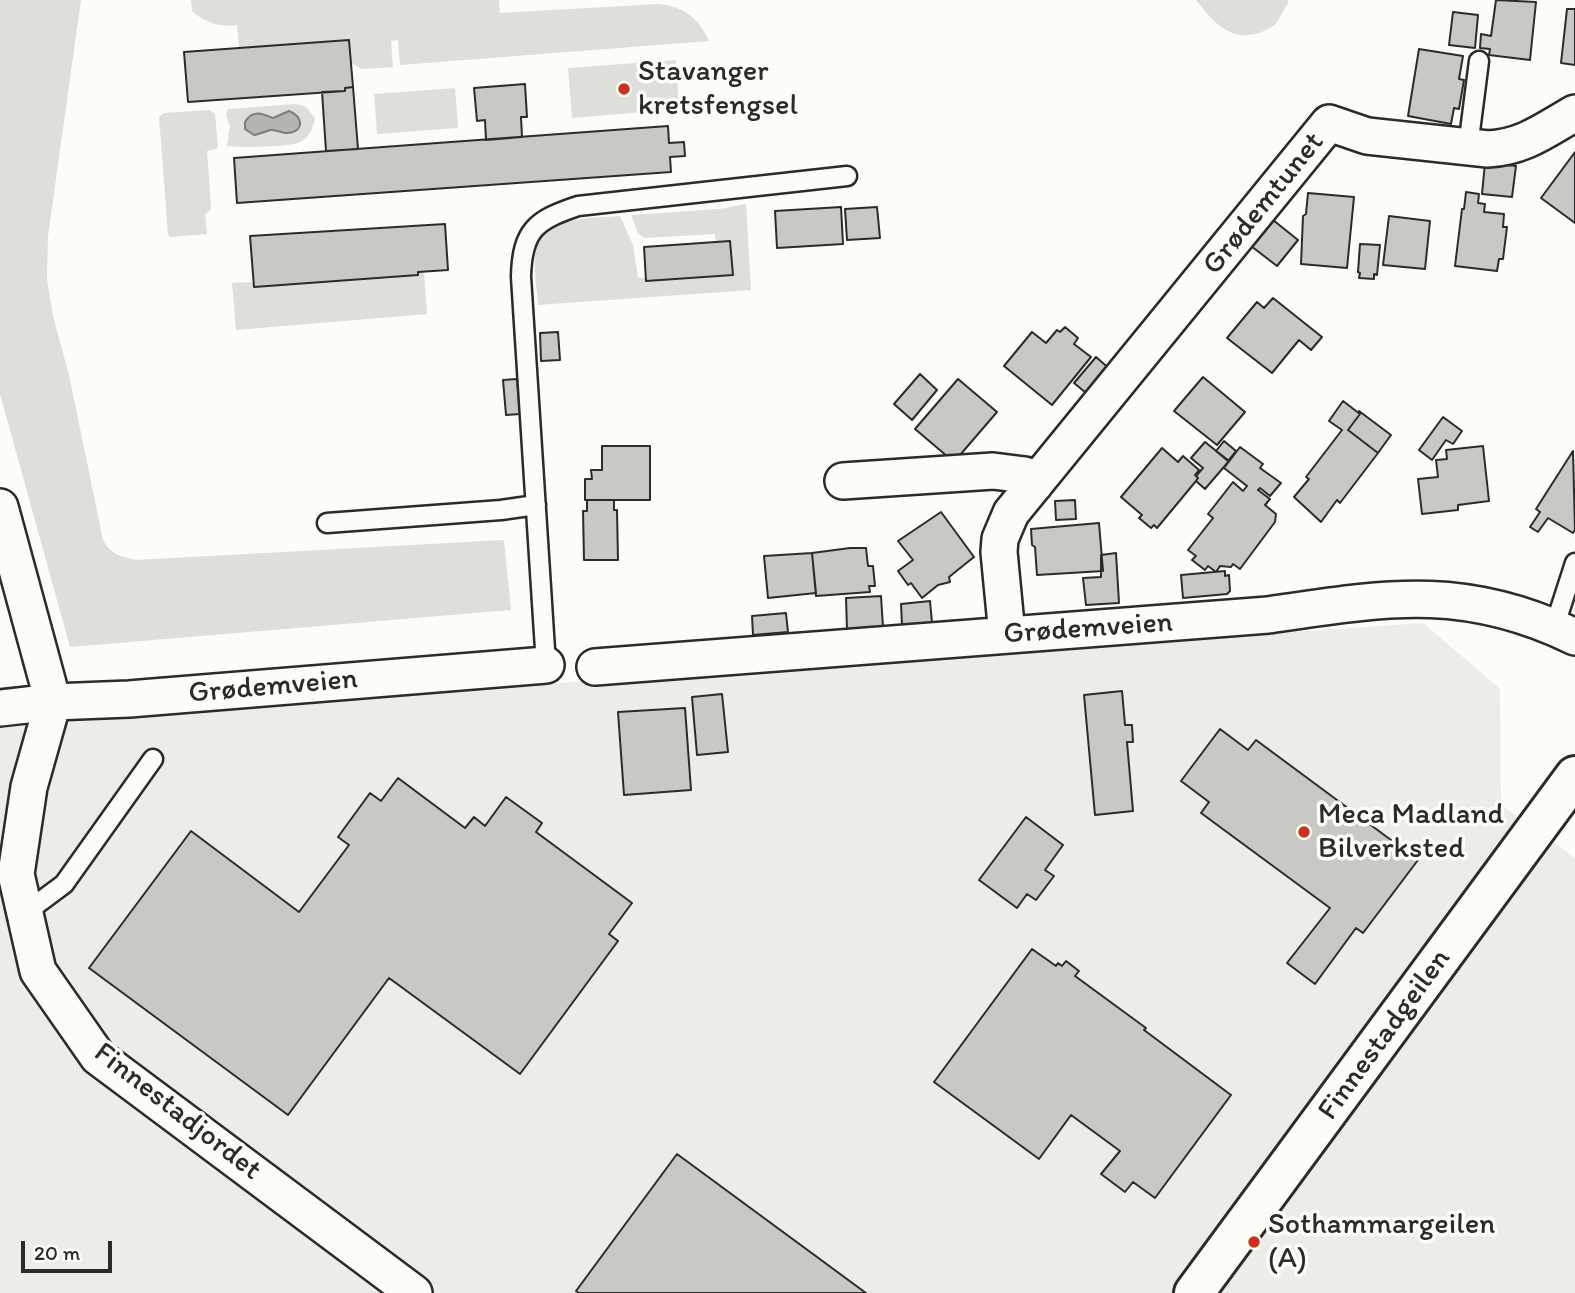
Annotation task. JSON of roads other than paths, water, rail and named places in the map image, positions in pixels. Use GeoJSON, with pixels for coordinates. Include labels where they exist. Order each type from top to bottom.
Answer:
{"type":"FeatureCollection","features":[{"type":"Feature","properties":{"kind":"main road","name":"Finnestadgeilen"},"geometry":{"type":"LineString","coordinates":[[1194,1293],[1575,776]]}},
{"type":"Feature","properties":{"kind":"street","name":"Grødemtunet"},"geometry":{"type":"LineString","coordinates":[[1007,635],[999,552],[1000,539],[1011,513],[1329,123],[1367,136],[1468,147],[1508,148],[1523,144],[1575,113]]}},
{"type":"Feature","properties":{"kind":"street"},"geometry":{"type":"LineString","coordinates":[[843,481],[993,471],[1025,475],[1035,484]]}},
{"type":"Feature","properties":{"kind":"street"},"geometry":{"type":"LineString","coordinates":[[0,507],[53,702]]}},
{"type":"Feature","properties":{"kind":"street","name":"Grødemveien"},"geometry":{"type":"LineString","coordinates":[[595,667],[1268,615],[1374,600],[1420,598],[1492,607],[1565,633]]}},
{"type":"Feature","properties":{"kind":"street","name":"Grødemveien"},"geometry":{"type":"LineString","coordinates":[[0,708],[546,665]]}},
{"type":"Feature","properties":{"kind":"street","name":"Finnestadjordet"},"geometry":{"type":"LineString","coordinates":[[53,702],[29,788],[16,874],[38,971],[98,1058],[414,1293]]}},
{"type":"Feature","properties":{"kind":"lane"},"geometry":{"type":"LineString","coordinates":[[1468,147],[1479,61]]}},
{"type":"Feature","properties":{"kind":"lane"},"geometry":{"type":"LineString","coordinates":[[546,665],[521,277],[525,242],[535,226],[548,216],[578,206],[847,176]]}},
{"type":"Feature","properties":{"kind":"lane"},"geometry":{"type":"LineString","coordinates":[[327,523],[536,505]]}},
{"type":"Feature","properties":{"kind":"lane"},"geometry":{"type":"LineString","coordinates":[[1565,633],[1575,563]]}},
{"type":"Feature","properties":{"kind":"lane"},"geometry":{"type":"LineString","coordinates":[[25,913],[64,884],[153,759]]}},
{"type":"Feature","properties":{"kind":"place","name":"Stavanger kretsfengsel"},"geometry":{"type":"Point","coordinates":[624,89]}},
{"type":"Feature","properties":{"kind":"place","name":"Meca Madland Bilverksted"},"geometry":{"type":"Point","coordinates":[1304,832]}},
{"type":"Feature","properties":{"kind":"place","name":"Sothammargeilen (A)"},"geometry":{"type":"Point","coordinates":[1254,1242]}}]}
